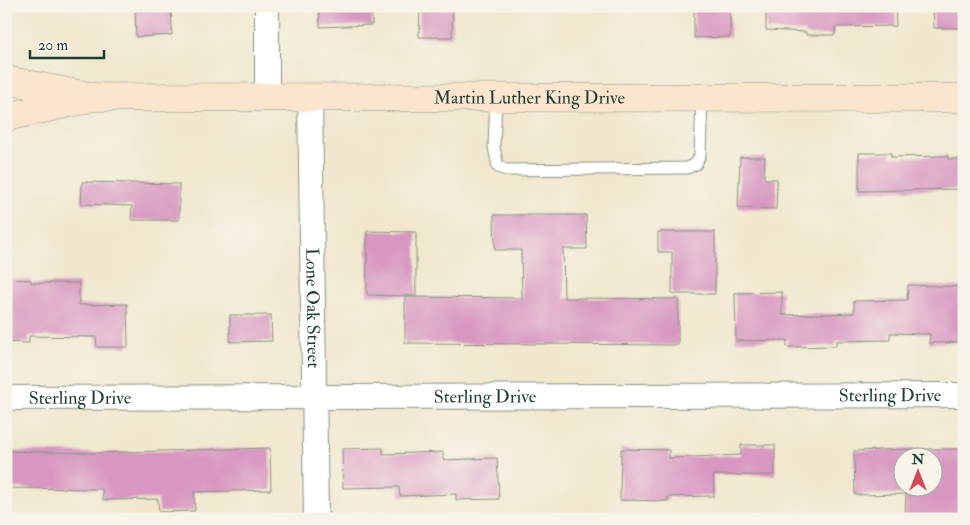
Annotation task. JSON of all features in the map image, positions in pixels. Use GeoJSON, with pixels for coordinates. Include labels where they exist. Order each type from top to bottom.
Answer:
{"type":"FeatureCollection","features":[{"type":"Feature","properties":{"kind":"main road","name":"Martin Luther King Drive"},"geometry":{"type":"LineString","coordinates":[[6,80],[94,97],[964,98]]}},
{"type":"Feature","properties":{"kind":"main road","name":"Martin Luther King Drive"},"geometry":{"type":"LineString","coordinates":[[6,117],[94,97]]}},
{"type":"Feature","properties":{"kind":"street"},"geometry":{"type":"LineString","coordinates":[[267,6],[267,98]]}},
{"type":"Feature","properties":{"kind":"street","name":"Lone Oak Street"},"geometry":{"type":"LineString","coordinates":[[310,97],[316,519]]}},
{"type":"Feature","properties":{"kind":"street","name":"Sterling Drive"},"geometry":{"type":"LineString","coordinates":[[6,398],[964,395]]}},
{"type":"Feature","properties":{"kind":"lane"},"geometry":{"type":"LineString","coordinates":[[496,97],[494,147],[498,167],[506,170],[687,168],[696,164],[700,155],[702,98]]}},
{"type":"Feature","properties":{"kind":"building"},"geometry":{"type":"Polygon","coordinates":[[[135,6],[171,6],[172,35],[136,37],[135,6]]]}},
{"type":"Feature","properties":{"kind":"building"},"geometry":{"type":"Polygon","coordinates":[[[319,6],[372,6],[372,25],[320,27],[319,6]]]}},
{"type":"Feature","properties":{"kind":"building"},"geometry":{"type":"Polygon","coordinates":[[[420,6],[453,6],[452,37],[419,37],[420,6]]]}},
{"type":"Feature","properties":{"kind":"building"},"geometry":{"type":"Polygon","coordinates":[[[694,6],[730,6],[730,37],[694,38],[694,6]]]}},
{"type":"Feature","properties":{"kind":"building"},"geometry":{"type":"Polygon","coordinates":[[[766,6],[895,6],[896,26],[835,27],[835,35],[806,35],[806,32],[766,30],[766,6]]]}},
{"type":"Feature","properties":{"kind":"building"},"geometry":{"type":"Polygon","coordinates":[[[933,6],[964,6],[964,28],[934,28],[933,6]]]}},
{"type":"Feature","properties":{"kind":"building"},"geometry":{"type":"Polygon","coordinates":[[[859,153],[891,153],[891,157],[948,156],[948,159],[964,159],[964,189],[859,191],[859,153]]]}},
{"type":"Feature","properties":{"kind":"building"},"geometry":{"type":"Polygon","coordinates":[[[740,157],[765,157],[764,179],[777,179],[776,209],[738,208],[740,157]]]}},
{"type":"Feature","properties":{"kind":"building"},"geometry":{"type":"Polygon","coordinates":[[[82,182],[179,184],[179,220],[131,220],[132,206],[81,204],[82,182]]]}},
{"type":"Feature","properties":{"kind":"building"},"geometry":{"type":"Polygon","coordinates":[[[494,215],[586,215],[587,249],[563,249],[564,298],[678,299],[678,345],[405,343],[405,297],[522,298],[521,250],[495,250],[494,215]]]}},
{"type":"Feature","properties":{"kind":"building"},"geometry":{"type":"Polygon","coordinates":[[[367,231],[416,232],[416,296],[367,295],[367,231]]]}},
{"type":"Feature","properties":{"kind":"building"},"geometry":{"type":"Polygon","coordinates":[[[658,232],[715,232],[715,294],[672,294],[672,252],[658,252],[658,232]]]}},
{"type":"Feature","properties":{"kind":"building"},"geometry":{"type":"Polygon","coordinates":[[[6,279],[31,280],[31,283],[79,283],[79,305],[127,304],[128,347],[97,347],[96,337],[29,336],[29,343],[6,342],[6,279]]]}},
{"type":"Feature","properties":{"kind":"building"},"geometry":{"type":"Polygon","coordinates":[[[908,285],[964,287],[964,342],[929,343],[930,334],[890,333],[890,340],[836,341],[836,346],[787,347],[787,340],[736,341],[735,293],[782,292],[782,315],[854,313],[854,301],[907,300],[908,285]]]}},
{"type":"Feature","properties":{"kind":"building"},"geometry":{"type":"Polygon","coordinates":[[[230,315],[271,315],[272,341],[230,342],[230,315]]]}},
{"type":"Feature","properties":{"kind":"building"},"geometry":{"type":"Polygon","coordinates":[[[741,445],[775,445],[775,475],[713,475],[714,496],[668,497],[668,501],[620,500],[621,449],[669,450],[669,458],[741,455],[741,445]]]}},
{"type":"Feature","properties":{"kind":"building"},"geometry":{"type":"Polygon","coordinates":[[[270,448],[271,490],[194,492],[195,511],[159,512],[158,499],[103,500],[102,489],[6,488],[6,451],[91,453],[270,448]]]}},
{"type":"Feature","properties":{"kind":"building"},"geometry":{"type":"Polygon","coordinates":[[[383,448],[383,454],[443,452],[443,460],[497,458],[499,499],[456,500],[456,494],[400,496],[399,487],[343,488],[342,449],[383,448]]]}},
{"type":"Feature","properties":{"kind":"building"},"geometry":{"type":"Polygon","coordinates":[[[942,449],[964,449],[964,519],[905,519],[906,498],[942,498],[942,449]]]}},
{"type":"Feature","properties":{"kind":"building"},"geometry":{"type":"Polygon","coordinates":[[[892,450],[892,494],[855,495],[854,451],[892,450]]]}}]}
